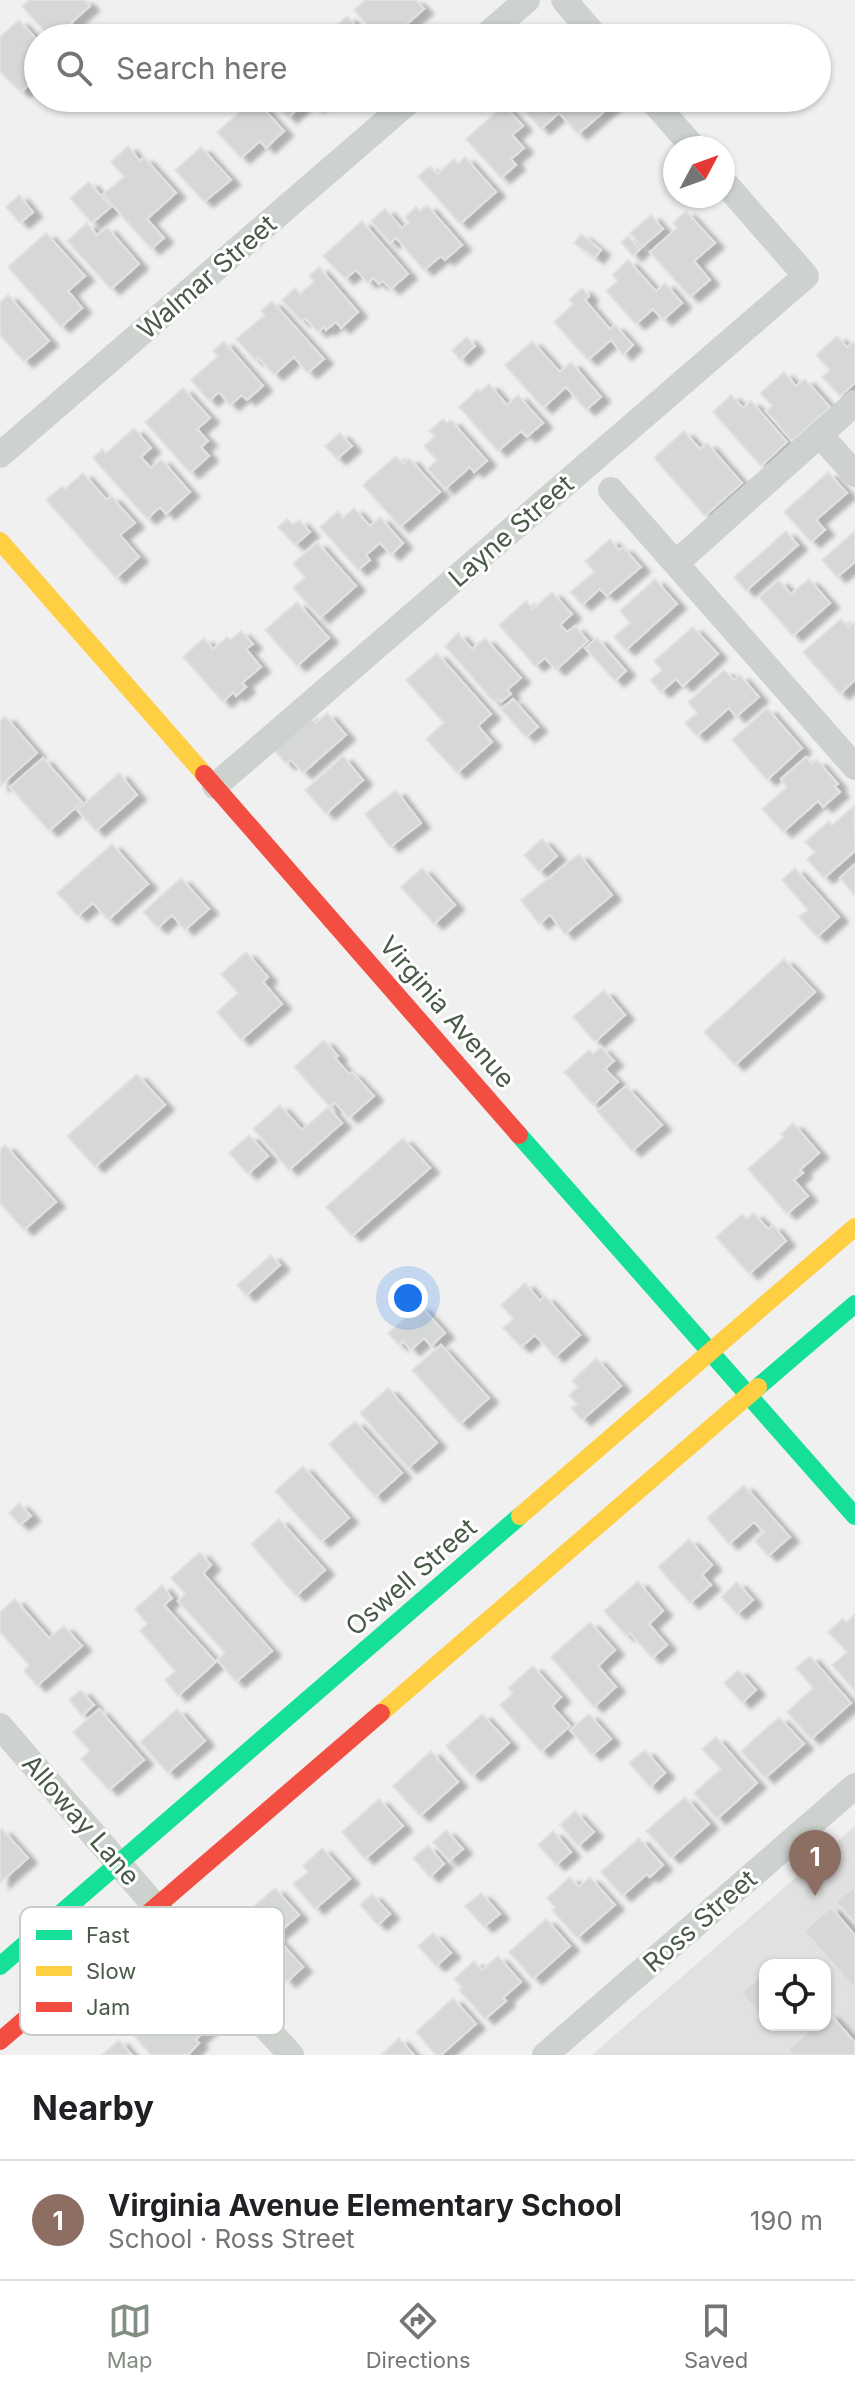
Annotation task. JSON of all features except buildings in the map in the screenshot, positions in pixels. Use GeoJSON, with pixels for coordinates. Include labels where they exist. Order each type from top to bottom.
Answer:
{"type":"FeatureCollection","features":[{"type":"Feature","properties":{"kind":"main road","name":"Virginia Avenue"},"geometry":{"type":"LineString","coordinates":[[0,541],[855,1516]]}},
{"type":"Feature","properties":{"kind":"main road","name":"Oswell Street"},"geometry":{"type":"LineString","coordinates":[[68,1907],[855,1227]]}},
{"type":"Feature","properties":{"kind":"main road"},"geometry":{"type":"LineString","coordinates":[[156,1907],[855,1304]]}},
{"type":"Feature","properties":{"kind":"main road","name":"Oswell Street"},"geometry":{"type":"LineString","coordinates":[[0,1966],[20,1949]]}},
{"type":"Feature","properties":{"kind":"main road"},"geometry":{"type":"LineString","coordinates":[[0,2041],[20,2024]]}},
{"type":"Feature","properties":{"kind":"street"},"geometry":{"type":"LineString","coordinates":[[499,24],[527,0]]}},
{"type":"Feature","properties":{"kind":"street"},"geometry":{"type":"LineString","coordinates":[[564,0],[585,24]]}},
{"type":"Feature","properties":{"kind":"street","name":"Walmar Street"},"geometry":{"type":"LineString","coordinates":[[0,455],[397,112]]}},
{"type":"Feature","properties":{"kind":"street"},"geometry":{"type":"LineString","coordinates":[[662,112],[683,136]]}},
{"type":"Feature","properties":{"kind":"street","name":"Layne Street"},"geometry":{"type":"LineString","coordinates":[[215,786],[806,276],[735,195]]}},
{"type":"Feature","properties":{"kind":"street"},"geometry":{"type":"LineString","coordinates":[[676,563],[855,403]]}},
{"type":"Feature","properties":{"kind":"street"},"geometry":{"type":"LineString","coordinates":[[820,435],[855,474]]}},
{"type":"Feature","properties":{"kind":"street"},"geometry":{"type":"LineString","coordinates":[[611,490],[855,767]]}},
{"type":"Feature","properties":{"kind":"street","name":"Alloway Lane"},"geometry":{"type":"LineString","coordinates":[[0,1726],[156,1907]]}},
{"type":"Feature","properties":{"kind":"street","name":"Ross Street"},"geometry":{"type":"LineString","coordinates":[[545,2055],[855,1786]]}},
{"type":"Feature","properties":{"kind":"street","name":"Alloway Lane"},"geometry":{"type":"LineString","coordinates":[[273,2035],[291,2055]]}},
{"type":"Feature","properties":{"kind":"shaded area"},"geometry":{"type":"Polygon","coordinates":[[[855,1826],[855,2055],[592,2055],[855,1826]]]}},
{"type":"Feature","properties":{"kind":"traffic: fast"},"geometry":{"type":"LineString","coordinates":[[519,1135],[855,1516]]}},
{"type":"Feature","properties":{"kind":"traffic: fast"},"geometry":{"type":"LineString","coordinates":[[758,1387],[855,1304]]}},
{"type":"Feature","properties":{"kind":"traffic: fast"},"geometry":{"type":"LineString","coordinates":[[68,1907],[520,1516]]}},
{"type":"Feature","properties":{"kind":"traffic: fast"},"geometry":{"type":"LineString","coordinates":[[0,1966],[20,1949]]}},
{"type":"Feature","properties":{"kind":"traffic: slow"},"geometry":{"type":"LineString","coordinates":[[0,541],[204,774]]}},
{"type":"Feature","properties":{"kind":"traffic: slow"},"geometry":{"type":"LineString","coordinates":[[520,1516],[855,1227]]}},
{"type":"Feature","properties":{"kind":"traffic: slow"},"geometry":{"type":"LineString","coordinates":[[381,1713],[758,1387]]}},
{"type":"Feature","properties":{"kind":"traffic: jam"},"geometry":{"type":"LineString","coordinates":[[204,774],[519,1135]]}},
{"type":"Feature","properties":{"kind":"traffic: jam"},"geometry":{"type":"LineString","coordinates":[[156,1907],[381,1713]]}},
{"type":"Feature","properties":{"kind":"traffic: jam"},"geometry":{"type":"LineString","coordinates":[[0,2041],[20,2024]]}},
{"type":"Feature","properties":{"kind":"place","name":"Virginia Avenue Elementary School"},"geometry":{"type":"Point","coordinates":[815,1896]}}]}
